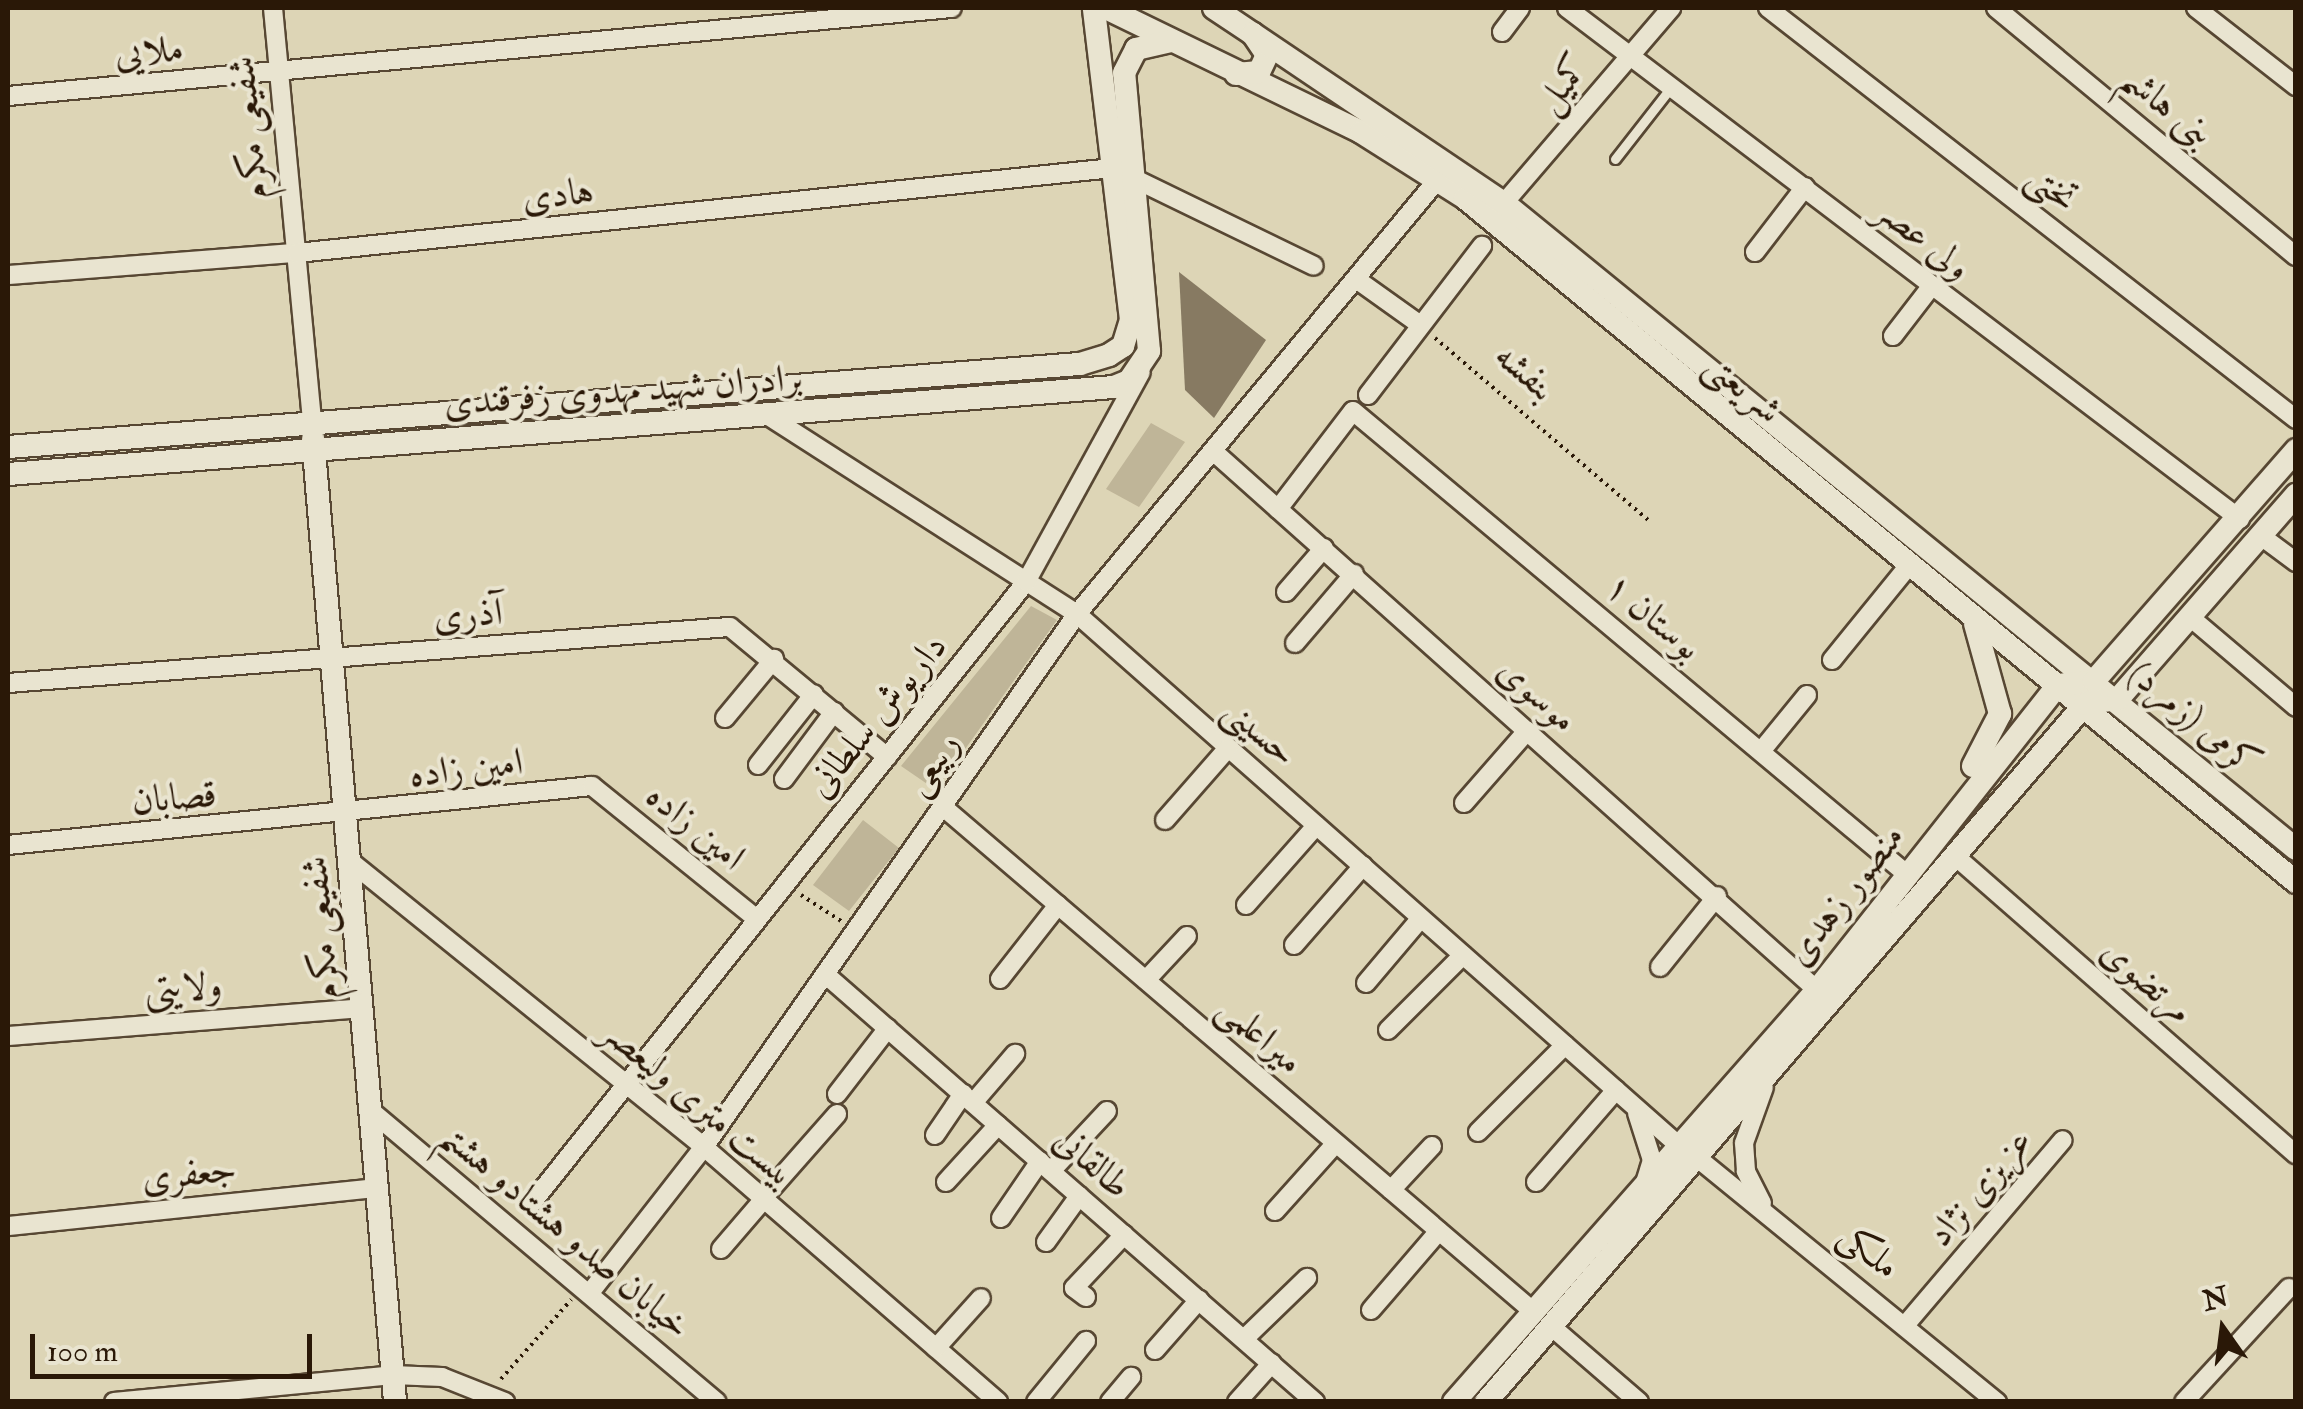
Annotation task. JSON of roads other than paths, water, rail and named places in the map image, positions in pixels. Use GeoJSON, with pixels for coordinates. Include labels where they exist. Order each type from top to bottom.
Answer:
{"type":"FeatureCollection","features":[{"type":"Feature","properties":{"kind":"main road"},"geometry":{"type":"LineString","coordinates":[[1094,8],[1122,172],[1144,366]]}},
{"type":"Feature","properties":{"kind":"main road","name":"شریعتی"},"geometry":{"type":"LineString","coordinates":[[1106,8],[1438,179],[1906,569],[2084,704],[2296,882]]}},
{"type":"Feature","properties":{"kind":"main road"},"geometry":{"type":"LineString","coordinates":[[1122,172],[1122,99],[1128,57],[1164,37],[1138,8]]}},
{"type":"Feature","properties":{"kind":"main road","name":"شریعتی"},"geometry":{"type":"LineString","coordinates":[[1214,8],[1504,203],[1919,548],[2094,681]]}},
{"type":"Feature","properties":{"kind":"main road"},"geometry":{"type":"LineString","coordinates":[[1236,73],[1246,77],[1266,64],[1253,34]]}},
{"type":"Feature","properties":{"kind":"main road","name":"برادران شهید مهدوی زفرقندی"},"geometry":{"type":"LineString","coordinates":[[8,446],[1080,364],[1123,346],[1131,320],[1136,274]]}},
{"type":"Feature","properties":{"kind":"main road","name":"برادران شهید مهدوی زفرقندی"},"geometry":{"type":"LineString","coordinates":[[8,474],[1114,387],[1144,366]]}},
{"type":"Feature","properties":{"kind":"main road"},"geometry":{"type":"LineString","coordinates":[[739,388],[767,415]]}},
{"type":"Feature","properties":{"kind":"main road","name":"شفیعی مکرم"},"geometry":{"type":"LineString","coordinates":[[312,421],[395,1402]]}},
{"type":"Feature","properties":{"kind":"main road"},"geometry":{"type":"LineString","coordinates":[[2058,685],[2094,681],[2240,519],[2296,450]]}},
{"type":"Feature","properties":{"kind":"main road"},"geometry":{"type":"LineString","coordinates":[[2084,704],[2118,699],[2296,495]]}},
{"type":"Feature","properties":{"kind":"main road"},"geometry":{"type":"LineString","coordinates":[[2240,519],[2261,536]]}},
{"type":"Feature","properties":{"kind":"main road"},"geometry":{"type":"LineString","coordinates":[[1934,837],[1942,810],[1991,742],[2000,714],[1974,621]]}},
{"type":"Feature","properties":{"kind":"main road","name":"کرمی (زمرد)"},"geometry":{"type":"LineString","coordinates":[[2094,681],[2296,849]]}},
{"type":"Feature","properties":{"kind":"main road","name":"منصور زهدی"},"geometry":{"type":"LineString","coordinates":[[1454,1402],[1543,1320],[1817,990],[1909,876],[1934,837],[2058,685]]}},
{"type":"Feature","properties":{"kind":"main road","name":"منصور زهدی"},"geometry":{"type":"LineString","coordinates":[[1488,1401],[1644,1185],[1772,1071],[2084,704]]}},
{"type":"Feature","properties":{"kind":"street","name":"شفیعی مکرم"},"geometry":{"type":"LineString","coordinates":[[272,8],[312,421]]}},
{"type":"Feature","properties":{"kind":"street","name":"ملایی"},"geometry":{"type":"LineString","coordinates":[[8,96],[278,74],[952,8]]}},
{"type":"Feature","properties":{"kind":"street"},"geometry":{"type":"LineString","coordinates":[[1502,32],[1520,8]]}},
{"type":"Feature","properties":{"kind":"street","name":"ولی عصر"},"geometry":{"type":"LineString","coordinates":[[1568,8],[1805,187],[1930,288],[2240,519]]}},
{"type":"Feature","properties":{"kind":"street","name":"کمیل"},"geometry":{"type":"LineString","coordinates":[[1504,203],[1671,8]]}},
{"type":"Feature","properties":{"kind":"street","name":"تختی"},"geometry":{"type":"LineString","coordinates":[[1768,8],[2296,420]]}},
{"type":"Feature","properties":{"kind":"street","name":"بنی هاشم"},"geometry":{"type":"LineString","coordinates":[[1996,8],[2296,256]]}},
{"type":"Feature","properties":{"kind":"street"},"geometry":{"type":"LineString","coordinates":[[2196,8],[2296,86]]}},
{"type":"Feature","properties":{"kind":"street","name":"هادی"},"geometry":{"type":"LineString","coordinates":[[8,274],[297,253],[1122,172]]}},
{"type":"Feature","properties":{"kind":"street"},"geometry":{"type":"LineString","coordinates":[[1122,172],[1314,266]]}},
{"type":"Feature","properties":{"kind":"street","name":"ربیعی"},"geometry":{"type":"LineString","coordinates":[[589,1294],[704,1147],[1077,614],[1438,179]]}},
{"type":"Feature","properties":{"kind":"street"},"geometry":{"type":"LineString","coordinates":[[1755,252],[1805,187]]}},
{"type":"Feature","properties":{"kind":"street"},"geometry":{"type":"LineString","coordinates":[[1368,395],[1482,246]]}},
{"type":"Feature","properties":{"kind":"street"},"geometry":{"type":"LineString","coordinates":[[1356,278],[1419,324]]}},
{"type":"Feature","properties":{"kind":"street"},"geometry":{"type":"LineString","coordinates":[[1893,336],[1930,288]]}},
{"type":"Feature","properties":{"kind":"street","name":"داریوش سلطانی"},"geometry":{"type":"LineString","coordinates":[[531,1204],[1026,582],[1144,366]]}},
{"type":"Feature","properties":{"kind":"street","name":"بوستان ۱"},"geometry":{"type":"LineString","coordinates":[[1278,510],[1353,411],[1909,876]]}},
{"type":"Feature","properties":{"kind":"street","name":"حسینی"},"geometry":{"type":"LineString","coordinates":[[767,415],[1077,614],[1686,1149]]}},
{"type":"Feature","properties":{"kind":"street","name":"موسوی"},"geometry":{"type":"LineString","coordinates":[[1212,450],[1717,896],[1817,990]]}},
{"type":"Feature","properties":{"kind":"street"},"geometry":{"type":"LineString","coordinates":[[2261,536],[2296,562]]}},
{"type":"Feature","properties":{"kind":"street"},"geometry":{"type":"LineString","coordinates":[[1286,592],[1324,548]]}},
{"type":"Feature","properties":{"kind":"street"},"geometry":{"type":"LineString","coordinates":[[1832,660],[1906,569]]}},
{"type":"Feature","properties":{"kind":"street"},"geometry":{"type":"LineString","coordinates":[[1295,643],[1354,574]]}},
{"type":"Feature","properties":{"kind":"street"},"geometry":{"type":"LineString","coordinates":[[2190,617],[2296,707]]}},
{"type":"Feature","properties":{"kind":"street","name":"آذری"},"geometry":{"type":"LineString","coordinates":[[8,683],[730,627],[774,659],[887,757]]}},
{"type":"Feature","properties":{"kind":"street"},"geometry":{"type":"LineString","coordinates":[[725,718],[774,659]]}},
{"type":"Feature","properties":{"kind":"street"},"geometry":{"type":"LineString","coordinates":[[758,766],[814,694]]}},
{"type":"Feature","properties":{"kind":"street"},"geometry":{"type":"LineString","coordinates":[[1762,750],[1806,695]]}},
{"type":"Feature","properties":{"kind":"street"},"geometry":{"type":"LineString","coordinates":[[784,779],[834,712]]}},
{"type":"Feature","properties":{"kind":"street"},"geometry":{"type":"LineString","coordinates":[[1464,803],[1528,731]]}},
{"type":"Feature","properties":{"kind":"street"},"geometry":{"type":"LineString","coordinates":[[1165,820],[1228,748]]}},
{"type":"Feature","properties":{"kind":"street","name":"امين زاده"},"geometry":{"type":"LineString","coordinates":[[347,816],[592,786]]}},
{"type":"Feature","properties":{"kind":"street","name":"امین زاده"},"geometry":{"type":"LineString","coordinates":[[592,786],[757,919]]}},
{"type":"Feature","properties":{"kind":"street","name":"میراعلمی"},"geometry":{"type":"LineString","coordinates":[[942,806],[1639,1402]]}},
{"type":"Feature","properties":{"kind":"street","name":"قصابان"},"geometry":{"type":"LineString","coordinates":[[8,846],[347,816]]}},
{"type":"Feature","properties":{"kind":"street"},"geometry":{"type":"LineString","coordinates":[[1246,905],[1316,826]]}},
{"type":"Feature","properties":{"kind":"street","name":"مرتضوی"},"geometry":{"type":"LineString","coordinates":[[1955,856],[2296,1154]]}},
{"type":"Feature","properties":{"kind":"street","name":"بیست متری ولیعصر"},"geometry":{"type":"LineString","coordinates":[[351,862],[704,1147],[998,1402]]}},
{"type":"Feature","properties":{"kind":"street"},"geometry":{"type":"LineString","coordinates":[[1294,945],[1363,866]]}},
{"type":"Feature","properties":{"kind":"street"},"geometry":{"type":"LineString","coordinates":[[1660,968],[1717,896]]}},
{"type":"Feature","properties":{"kind":"street"},"geometry":{"type":"LineString","coordinates":[[1000,979],[1058,905]]}},
{"type":"Feature","properties":{"kind":"street"},"geometry":{"type":"LineString","coordinates":[[1366,983],[1421,918]]}},
{"type":"Feature","properties":{"kind":"street"},"geometry":{"type":"LineString","coordinates":[[1146,980],[1187,936]]}},
{"type":"Feature","properties":{"kind":"street"},"geometry":{"type":"LineString","coordinates":[[1388,1030],[1462,955]]}},
{"type":"Feature","properties":{"kind":"street","name":"طالقانی"},"geometry":{"type":"LineString","coordinates":[[825,974],[1315,1402]]}},
{"type":"Feature","properties":{"kind":"street","name":"ولایتی"},"geometry":{"type":"LineString","coordinates":[[8,1036],[363,1008]]}},
{"type":"Feature","properties":{"kind":"street"},"geometry":{"type":"LineString","coordinates":[[837,1094],[888,1028]]}},
{"type":"Feature","properties":{"kind":"street"},"geometry":{"type":"LineString","coordinates":[[1478,1132],[1565,1045]]}},
{"type":"Feature","properties":{"kind":"street"},"geometry":{"type":"LineString","coordinates":[[934,1136],[1015,1054]]}},
{"type":"Feature","properties":{"kind":"street"},"geometry":{"type":"LineString","coordinates":[[1772,1071],[1744,1143],[1750,1183],[1772,1215]]}},
{"type":"Feature","properties":{"kind":"street"},"geometry":{"type":"LineString","coordinates":[[1536,1182],[1616,1090]]}},
{"type":"Feature","properties":{"kind":"street"},"geometry":{"type":"LineString","coordinates":[[1632,1104],[1650,1146],[1644,1185]]}},
{"type":"Feature","properties":{"kind":"street"},"geometry":{"type":"LineString","coordinates":[[1001,1218],[1046,1166],[1107,1110]]}},
{"type":"Feature","properties":{"kind":"street","name":"خیابان صدو هشتادو هشتم"},"geometry":{"type":"LineString","coordinates":[[371,1111],[717,1402]]}},
{"type":"Feature","properties":{"kind":"street"},"geometry":{"type":"LineString","coordinates":[[721,1249],[837,1114]]}},
{"type":"Feature","properties":{"kind":"street"},"geometry":{"type":"LineString","coordinates":[[946,1182],[998,1124]]}},
{"type":"Feature","properties":{"kind":"street","name":"عزیزی نژاد"},"geometry":{"type":"LineString","coordinates":[[1907,1323],[2063,1140]]}},
{"type":"Feature","properties":{"kind":"street"},"geometry":{"type":"LineString","coordinates":[[1275,1211],[1336,1143]]}},
{"type":"Feature","properties":{"kind":"street"},"geometry":{"type":"LineString","coordinates":[[1392,1190],[1432,1146]]}},
{"type":"Feature","properties":{"kind":"street","name":"ملکی"},"geometry":{"type":"LineString","coordinates":[[1686,1149],[1907,1323],[1997,1402]]}},
{"type":"Feature","properties":{"kind":"street","name":"جعفری"},"geometry":{"type":"LineString","coordinates":[[8,1226],[378,1188]]}},
{"type":"Feature","properties":{"kind":"street"},"geometry":{"type":"LineString","coordinates":[[1046,1242],[1080,1196]]}},
{"type":"Feature","properties":{"kind":"street"},"geometry":{"type":"LineString","coordinates":[[1371,1310],[1439,1231]]}},
{"type":"Feature","properties":{"kind":"street"},"geometry":{"type":"LineString","coordinates":[[1086,1297],[1074,1288],[1124,1235]]}},
{"type":"Feature","properties":{"kind":"street"},"geometry":{"type":"LineString","coordinates":[[1244,1340],[1307,1278]]}},
{"type":"Feature","properties":{"kind":"street"},"geometry":{"type":"LineString","coordinates":[[2184,1402],[2290,1288]]}},
{"type":"Feature","properties":{"kind":"street"},"geometry":{"type":"LineString","coordinates":[[936,1348],[980,1298]]}},
{"type":"Feature","properties":{"kind":"street"},"geometry":{"type":"LineString","coordinates":[[1155,1350],[1199,1300]]}},
{"type":"Feature","properties":{"kind":"street"},"geometry":{"type":"LineString","coordinates":[[1036,1402],[1086,1341]]}},
{"type":"Feature","properties":{"kind":"street"},"geometry":{"type":"LineString","coordinates":[[1237,1402],[1272,1363]]}},
{"type":"Feature","properties":{"kind":"street"},"geometry":{"type":"LineString","coordinates":[[114,1402],[393,1375],[498,1396]]}},
{"type":"Feature","properties":{"kind":"street"},"geometry":{"type":"LineString","coordinates":[[1110,1402],[1131,1377]]}},
{"type":"Feature","properties":{"kind":"lane"},"geometry":{"type":"LineString","coordinates":[[1615,159],[1673,85]]}}]}
